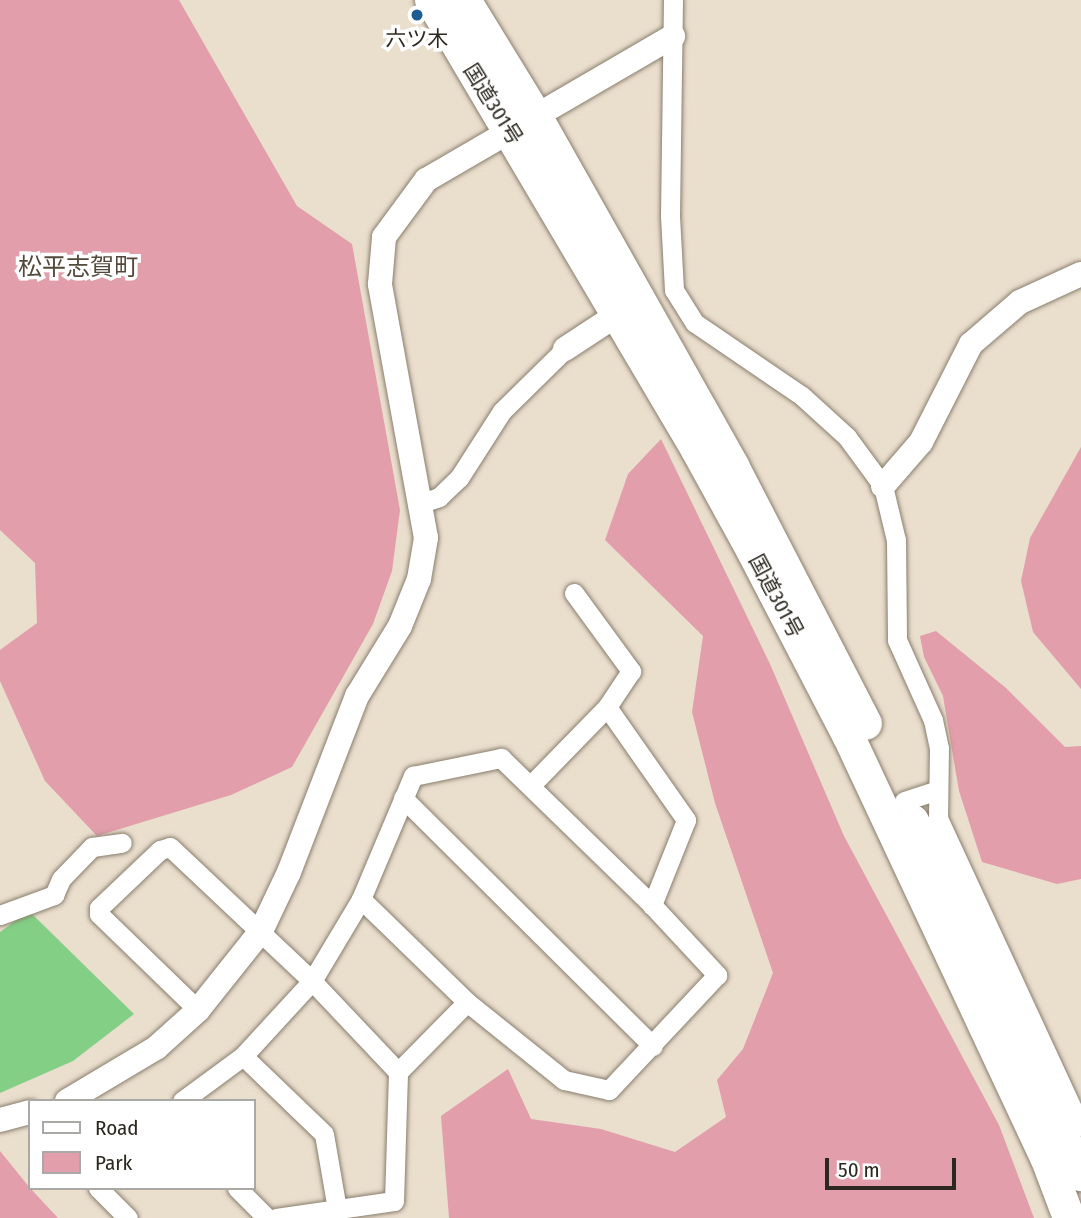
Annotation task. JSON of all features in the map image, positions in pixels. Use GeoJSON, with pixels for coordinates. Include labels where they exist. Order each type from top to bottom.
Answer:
{"type":"FeatureCollection","features":[{"type":"Feature","properties":{"kind":"highway","name":"国道301号"},"geometry":{"type":"LineString","coordinates":[[431,0],[523,123],[733,466],[904,801],[1081,1175]]}},
{"type":"Feature","properties":{"kind":"highway","name":"国道301号"},"geometry":{"type":"LineString","coordinates":[[464,0],[618,314],[698,450],[848,735],[1041,1145],[1069,1218]]}},
{"type":"Feature","properties":{"kind":"street"},"geometry":{"type":"LineString","coordinates":[[673,0],[670,216],[674,290],[695,323],[802,396],[847,437],[883,486],[896,540],[897,640],[933,720],[940,748],[937,790],[944,839],[1081,1127]]}},
{"type":"Feature","properties":{"kind":"street"},"geometry":{"type":"LineString","coordinates":[[70,1099],[156,1048],[198,1010],[261,931],[289,872],[347,719],[400,626],[419,579],[426,538],[380,284],[384,237],[426,180],[673,36]]}},
{"type":"Feature","properties":{"kind":"street"},"geometry":{"type":"LineString","coordinates":[[883,486],[921,442],[971,344],[1020,302],[1081,274]]}},
{"type":"Feature","properties":{"kind":"street"},"geometry":{"type":"LineString","coordinates":[[421,503],[439,497],[459,478],[502,411],[565,349],[618,314]]}},
{"type":"Feature","properties":{"kind":"street"},"geometry":{"type":"LineString","coordinates":[[531,785],[607,708],[631,671],[573,593]]}},
{"type":"Feature","properties":{"kind":"street"},"geometry":{"type":"LineString","coordinates":[[607,708],[685,820],[652,905]]}},
{"type":"Feature","properties":{"kind":"street"},"geometry":{"type":"LineString","coordinates":[[185,1099],[243,1056],[312,981],[361,900],[413,776],[501,758],[652,905],[717,975],[610,1090],[564,1080],[467,1002],[361,900]]}},
{"type":"Feature","properties":{"kind":"street"},"geometry":{"type":"LineString","coordinates":[[904,801],[937,790]]}},
{"type":"Feature","properties":{"kind":"street"},"geometry":{"type":"LineString","coordinates":[[403,798],[653,1046]]}},
{"type":"Feature","properties":{"kind":"street"},"geometry":{"type":"LineString","coordinates":[[0,915],[54,895],[61,879],[92,847],[122,843]]}},
{"type":"Feature","properties":{"kind":"street"},"geometry":{"type":"LineString","coordinates":[[198,1010],[99,914],[99,908],[160,850],[170,847],[312,981],[398,1072]]}},
{"type":"Feature","properties":{"kind":"street"},"geometry":{"type":"LineString","coordinates":[[276,1218],[394,1201],[398,1072],[467,1002]]}},
{"type":"Feature","properties":{"kind":"street"},"geometry":{"type":"LineString","coordinates":[[243,1056],[324,1134],[337,1209]]}},
{"type":"Feature","properties":{"kind":"street"},"geometry":{"type":"LineString","coordinates":[[0,1120],[28,1113]]}},
{"type":"Feature","properties":{"kind":"street"},"geometry":{"type":"LineString","coordinates":[[101,1190],[128,1218]]}},
{"type":"Feature","properties":{"kind":"street"},"geometry":{"type":"LineString","coordinates":[[239,1190],[267,1218]]}},
{"type":"Feature","properties":{"kind":"green space"},"geometry":{"type":"Polygon","coordinates":[[[0,0],[179,0],[297,206],[352,244],[400,510],[392,571],[373,624],[292,767],[231,795],[97,836],[45,781],[0,681],[0,650],[37,623],[35,563],[0,530],[0,0]]]}},
{"type":"Feature","properties":{"kind":"green space"},"geometry":{"type":"Polygon","coordinates":[[[661,439],[770,664],[844,836],[999,1125],[1034,1218],[449,1218],[441,1116],[508,1069],[531,1119],[601,1129],[675,1152],[726,1117],[717,1080],[743,1049],[773,973],[715,803],[692,712],[703,636],[605,540],[628,474],[661,439]]]}},
{"type":"Feature","properties":{"kind":"green space"},"geometry":{"type":"Polygon","coordinates":[[[1081,447],[1081,689],[1033,632],[1021,581],[1030,538],[1081,447]]]}},
{"type":"Feature","properties":{"kind":"green space"},"geometry":{"type":"Polygon","coordinates":[[[936,631],[1006,688],[1065,747],[1081,746],[1081,879],[1057,884],[982,862],[959,791],[943,696],[924,657],[920,636],[936,631]]]}},
{"type":"Feature","properties":{"kind":"green space"},"geometry":{"type":"Polygon","coordinates":[[[0,1151],[28,1186],[28,1190],[32,1190],[58,1218],[0,1218],[0,1151]]]}},
{"type":"Feature","properties":{"kind":"shaded area"},"geometry":{"type":"Polygon","coordinates":[[[29,911],[134,1014],[73,1061],[0,1093],[0,932],[29,911]]]}},
{"type":"Feature","properties":{"kind":"place","name":"六ツ木"},"geometry":{"type":"Point","coordinates":[417,15]}},
{"type":"Feature","properties":{"kind":"district","name":"松平志賀町"},"geometry":{"type":"Point","coordinates":[78,268]}}]}
